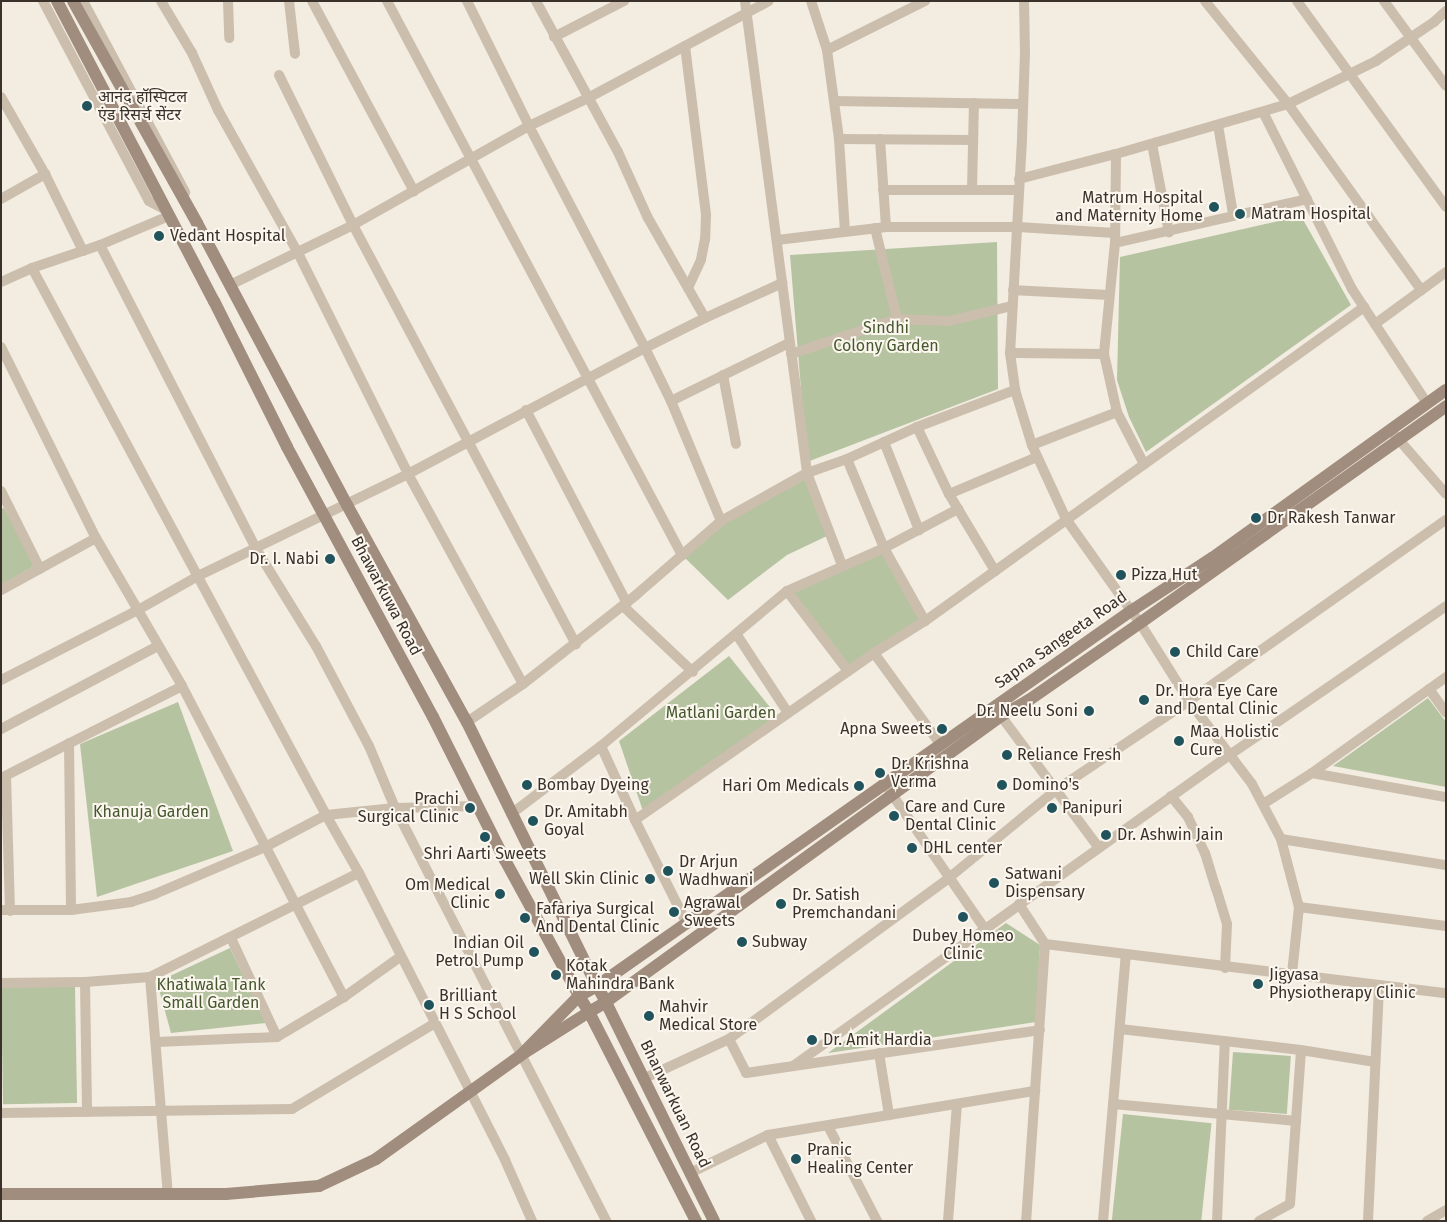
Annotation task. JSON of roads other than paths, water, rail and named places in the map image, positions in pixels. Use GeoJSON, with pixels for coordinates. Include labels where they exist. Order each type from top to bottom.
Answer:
{"type":"FeatureCollection","features":[{"type":"Feature","properties":{"kind":"main road","name":"Bhawarkuwa Road"},"geometry":{"type":"LineString","coordinates":[[57,1],[324,516],[433,717],[579,996]]}},
{"type":"Feature","properties":{"kind":"main road","name":"Bhawarkuwa Road"},"geometry":{"type":"LineString","coordinates":[[73,1],[230,285],[347,505],[467,722],[597,986]]}},
{"type":"Feature","properties":{"kind":"main road","name":"Sapna Sangeeta Road"},"geometry":{"type":"LineString","coordinates":[[521,1055],[606,1002],[1001,716],[1029,700],[1140,623],[1394,434],[1427,403],[1446,390]]}},
{"type":"Feature","properties":{"kind":"main road","name":"Sapna Sangeeta Road"},"geometry":{"type":"LineString","coordinates":[[521,1055],[579,996],[597,986],[1131,611],[1394,434],[1446,406]]}},
{"type":"Feature","properties":{"kind":"main road","name":"Bhanwarkuan Road"},"geometry":{"type":"LineString","coordinates":[[597,986],[645,1078],[714,1221]]}},
{"type":"Feature","properties":{"kind":"main road","name":"Bhanwarkuan Road"},"geometry":{"type":"LineString","coordinates":[[579,996],[696,1221]]}},
{"type":"Feature","properties":{"kind":"main road"},"geometry":{"type":"LineString","coordinates":[[1,1194],[226,1194],[318,1186],[376,1159],[521,1055]]}},
{"type":"Feature","properties":{"kind":"street"},"geometry":{"type":"LineString","coordinates":[[43,1],[149,202],[167,213]]}},
{"type":"Feature","properties":{"kind":"street"},"geometry":{"type":"LineString","coordinates":[[83,1],[185,188],[185,203]]}},
{"type":"Feature","properties":{"kind":"street"},"geometry":{"type":"LineString","coordinates":[[160,1],[192,53],[218,110],[298,253],[408,474],[524,684]]}},
{"type":"Feature","properties":{"kind":"street"},"geometry":{"type":"LineString","coordinates":[[228,1],[228,38]]}},
{"type":"Feature","properties":{"kind":"street"},"geometry":{"type":"LineString","coordinates":[[289,1],[295,54]]}},
{"type":"Feature","properties":{"kind":"street"},"geometry":{"type":"LineString","coordinates":[[312,1],[414,191]]}},
{"type":"Feature","properties":{"kind":"street"},"geometry":{"type":"LineString","coordinates":[[387,1],[587,380],[682,555]]}},
{"type":"Feature","properties":{"kind":"street"},"geometry":{"type":"LineString","coordinates":[[467,1],[529,126],[671,401],[721,520]]}},
{"type":"Feature","properties":{"kind":"street"},"geometry":{"type":"LineString","coordinates":[[536,1],[618,152],[648,218],[705,318]]}},
{"type":"Feature","properties":{"kind":"street"},"geometry":{"type":"LineString","coordinates":[[554,37],[624,1]]}},
{"type":"Feature","properties":{"kind":"street"},"geometry":{"type":"LineString","coordinates":[[744,1],[807,473],[842,565]]}},
{"type":"Feature","properties":{"kind":"street"},"geometry":{"type":"LineString","coordinates":[[230,285],[353,225],[529,126],[588,98],[769,1]]}},
{"type":"Feature","properties":{"kind":"street"},"geometry":{"type":"LineString","coordinates":[[811,1],[827,50],[839,139],[844,231]]}},
{"type":"Feature","properties":{"kind":"street"},"geometry":{"type":"LineString","coordinates":[[827,50],[925,1]]}},
{"type":"Feature","properties":{"kind":"street"},"geometry":{"type":"LineString","coordinates":[[1024,1],[1023,104],[1010,353],[1015,390],[1032,445],[1066,519],[1140,623],[1189,701],[1252,784],[1281,839],[1299,907],[1292,974]]}},
{"type":"Feature","properties":{"kind":"street"},"geometry":{"type":"LineString","coordinates":[[1206,1],[1288,104],[1421,290]]}},
{"type":"Feature","properties":{"kind":"street"},"geometry":{"type":"LineString","coordinates":[[1297,1],[1446,207]]}},
{"type":"Feature","properties":{"kind":"street"},"geometry":{"type":"LineString","coordinates":[[1384,1],[1446,86]]}},
{"type":"Feature","properties":{"kind":"street"},"geometry":{"type":"LineString","coordinates":[[1019,179],[1218,126],[1288,104],[1376,61],[1446,11]]}},
{"type":"Feature","properties":{"kind":"street"},"geometry":{"type":"LineString","coordinates":[[685,46],[706,214],[705,239],[701,260],[688,288]]}},
{"type":"Feature","properties":{"kind":"street"},"geometry":{"type":"LineString","coordinates":[[279,75],[353,225],[576,644]]}},
{"type":"Feature","properties":{"kind":"street"},"geometry":{"type":"LineString","coordinates":[[1,97],[45,174],[83,251]]}},
{"type":"Feature","properties":{"kind":"street"},"geometry":{"type":"LineString","coordinates":[[834,100],[1023,104]]}},
{"type":"Feature","properties":{"kind":"street"},"geometry":{"type":"LineString","coordinates":[[972,190],[974,103]]}},
{"type":"Feature","properties":{"kind":"street"},"geometry":{"type":"LineString","coordinates":[[1263,112],[1352,289],[1427,403]]}},
{"type":"Feature","properties":{"kind":"street"},"geometry":{"type":"LineString","coordinates":[[1218,126],[1233,214]]}},
{"type":"Feature","properties":{"kind":"street"},"geometry":{"type":"LineString","coordinates":[[839,139],[973,140]]}},
{"type":"Feature","properties":{"kind":"street"},"geometry":{"type":"LineString","coordinates":[[880,139],[886,227]]}},
{"type":"Feature","properties":{"kind":"street"},"geometry":{"type":"LineString","coordinates":[[1152,144],[1168,232]]}},
{"type":"Feature","properties":{"kind":"street"},"geometry":{"type":"LineString","coordinates":[[1116,154],[1115,238],[1104,354],[1117,412],[1144,464]]}},
{"type":"Feature","properties":{"kind":"street"},"geometry":{"type":"LineString","coordinates":[[1,199],[45,174]]}},
{"type":"Feature","properties":{"kind":"street"},"geometry":{"type":"LineString","coordinates":[[883,190],[1019,190]]}},
{"type":"Feature","properties":{"kind":"street"},"geometry":{"type":"LineString","coordinates":[[777,240],[886,227],[1018,227],[1115,238],[1168,232],[1233,214],[1307,199]]}},
{"type":"Feature","properties":{"kind":"street"},"geometry":{"type":"LineString","coordinates":[[1,282],[32,268],[100,245],[167,213]]}},
{"type":"Feature","properties":{"kind":"street"},"geometry":{"type":"LineString","coordinates":[[875,228],[897,319]]}},
{"type":"Feature","properties":{"kind":"street"},"geometry":{"type":"LineString","coordinates":[[100,245],[255,547],[320,655],[369,746],[395,808],[606,1221]]}},
{"type":"Feature","properties":{"kind":"street"},"geometry":{"type":"LineString","coordinates":[[32,268],[359,873],[400,957],[505,1160],[532,1221]]}},
{"type":"Feature","properties":{"kind":"street"},"geometry":{"type":"LineString","coordinates":[[1375,324],[1446,272]]}},
{"type":"Feature","properties":{"kind":"street"},"geometry":{"type":"LineString","coordinates":[[1,680],[138,610],[255,547],[324,516],[408,474],[645,348],[782,283]]}},
{"type":"Feature","properties":{"kind":"street"},"geometry":{"type":"LineString","coordinates":[[1012,290],[1109,295]]}},
{"type":"Feature","properties":{"kind":"street"},"geometry":{"type":"LineString","coordinates":[[671,401],[723,375],[790,349],[897,319],[949,320],[1012,306]]}},
{"type":"Feature","properties":{"kind":"street"},"geometry":{"type":"LineString","coordinates":[[634,820],[848,671],[925,621],[1364,307]]}},
{"type":"Feature","properties":{"kind":"street"},"geometry":{"type":"LineString","coordinates":[[1,347],[96,538],[182,686],[264,847],[344,997]]}},
{"type":"Feature","properties":{"kind":"street"},"geometry":{"type":"LineString","coordinates":[[1010,353],[1104,354]]}},
{"type":"Feature","properties":{"kind":"street"},"geometry":{"type":"LineString","coordinates":[[723,375],[736,444]]}},
{"type":"Feature","properties":{"kind":"street"},"geometry":{"type":"LineString","coordinates":[[467,722],[524,684],[576,644],[721,520],[807,473],[847,459],[917,427],[1015,390]]}},
{"type":"Feature","properties":{"kind":"street"},"geometry":{"type":"LineString","coordinates":[[526,410],[625,604],[693,672]]}},
{"type":"Feature","properties":{"kind":"street"},"geometry":{"type":"LineString","coordinates":[[1032,445],[1117,412]]}},
{"type":"Feature","properties":{"kind":"street"},"geometry":{"type":"LineString","coordinates":[[917,427],[949,494],[995,571]]}},
{"type":"Feature","properties":{"kind":"street"},"geometry":{"type":"LineString","coordinates":[[1394,434],[1446,494]]}},
{"type":"Feature","properties":{"kind":"street"},"geometry":{"type":"LineString","coordinates":[[884,442],[919,530]]}},
{"type":"Feature","properties":{"kind":"street"},"geometry":{"type":"LineString","coordinates":[[949,494],[1037,457]]}},
{"type":"Feature","properties":{"kind":"street"},"geometry":{"type":"LineString","coordinates":[[847,459],[884,548],[925,621]]}},
{"type":"Feature","properties":{"kind":"street"},"geometry":{"type":"LineString","coordinates":[[3,498],[40,569]]}},
{"type":"Feature","properties":{"kind":"street"},"geometry":{"type":"LineString","coordinates":[[511,814],[601,746],[693,672],[787,592],[842,565],[884,548],[958,509]]}},
{"type":"Feature","properties":{"kind":"street"},"geometry":{"type":"LineString","coordinates":[[645,1078],[730,1039],[950,877],[1056,790],[1189,701],[1446,520]]}},
{"type":"Feature","properties":{"kind":"street"},"geometry":{"type":"LineString","coordinates":[[1,590],[96,538]]}},
{"type":"Feature","properties":{"kind":"street"},"geometry":{"type":"LineString","coordinates":[[787,592],[848,671]]}},
{"type":"Feature","properties":{"kind":"street"},"geometry":{"type":"LineString","coordinates":[[793,1066],[1171,796],[1446,606]]}},
{"type":"Feature","properties":{"kind":"street"},"geometry":{"type":"LineString","coordinates":[[737,634],[788,713]]}},
{"type":"Feature","properties":{"kind":"street"},"geometry":{"type":"LineString","coordinates":[[1,729],[158,646]]}},
{"type":"Feature","properties":{"kind":"street"},"geometry":{"type":"LineString","coordinates":[[874,654],[940,744]]}},
{"type":"Feature","properties":{"kind":"street"},"geometry":{"type":"LineString","coordinates":[[1263,804],[1312,773],[1446,677]]}},
{"type":"Feature","properties":{"kind":"street"},"geometry":{"type":"LineString","coordinates":[[182,686],[69,742],[4,777],[6,910],[71,910],[131,902],[155,894],[264,847],[326,815],[395,808],[478,806]]}},
{"type":"Feature","properties":{"kind":"street"},"geometry":{"type":"LineString","coordinates":[[1429,689],[1446,712]]}},
{"type":"Feature","properties":{"kind":"street"},"geometry":{"type":"LineString","coordinates":[[1001,716],[1099,848]]}},
{"type":"Feature","properties":{"kind":"street"},"geometry":{"type":"LineString","coordinates":[[69,742],[71,910]]}},
{"type":"Feature","properties":{"kind":"street"},"geometry":{"type":"LineString","coordinates":[[601,746],[634,820],[686,922]]}},
{"type":"Feature","properties":{"kind":"street"},"geometry":{"type":"LineString","coordinates":[[1312,773],[1446,797]]}},
{"type":"Feature","properties":{"kind":"street"},"geometry":{"type":"LineString","coordinates":[[884,783],[985,929]]}},
{"type":"Feature","properties":{"kind":"street"},"geometry":{"type":"LineString","coordinates":[[1171,796],[1188,817],[1205,853],[1216,888],[1227,924],[1225,968]]}},
{"type":"Feature","properties":{"kind":"street"},"geometry":{"type":"LineString","coordinates":[[1281,839],[1446,865]]}},
{"type":"Feature","properties":{"kind":"street"},"geometry":{"type":"LineString","coordinates":[[1,983],[85,982],[150,977],[359,873]]}},
{"type":"Feature","properties":{"kind":"street"},"geometry":{"type":"LineString","coordinates":[[1019,904],[1045,944],[1026,1221]]}},
{"type":"Feature","properties":{"kind":"street"},"geometry":{"type":"LineString","coordinates":[[1299,907],[1446,926]]}},
{"type":"Feature","properties":{"kind":"street"},"geometry":{"type":"LineString","coordinates":[[231,938],[277,1037]]}},
{"type":"Feature","properties":{"kind":"street"},"geometry":{"type":"LineString","coordinates":[[1045,944],[1225,968],[1292,974],[1446,993]]}},
{"type":"Feature","properties":{"kind":"street"},"geometry":{"type":"LineString","coordinates":[[1103,1221],[1126,954]]}},
{"type":"Feature","properties":{"kind":"street"},"geometry":{"type":"LineString","coordinates":[[157,1042],[277,1037],[344,997],[400,957]]}},
{"type":"Feature","properties":{"kind":"street"},"geometry":{"type":"LineString","coordinates":[[150,977],[157,1042],[168,1194]]}},
{"type":"Feature","properties":{"kind":"street"},"geometry":{"type":"LineString","coordinates":[[85,982],[87,1112]]}},
{"type":"Feature","properties":{"kind":"street"},"geometry":{"type":"LineString","coordinates":[[1368,1221],[1378,985]]}},
{"type":"Feature","properties":{"kind":"street"},"geometry":{"type":"LineString","coordinates":[[1,1113],[292,1110],[435,1023]]}},
{"type":"Feature","properties":{"kind":"street"},"geometry":{"type":"LineString","coordinates":[[1120,1029],[1301,1050],[1375,1062]]}},
{"type":"Feature","properties":{"kind":"street"},"geometry":{"type":"LineString","coordinates":[[730,1039],[746,1073],[1040,1030]]}},
{"type":"Feature","properties":{"kind":"street"},"geometry":{"type":"LineString","coordinates":[[1217,1221],[1225,1042]]}},
{"type":"Feature","properties":{"kind":"street"},"geometry":{"type":"LineString","coordinates":[[1259,1221],[1290,1204],[1301,1050]]}},
{"type":"Feature","properties":{"kind":"street"},"geometry":{"type":"LineString","coordinates":[[879,1053],[889,1115]]}},
{"type":"Feature","properties":{"kind":"street"},"geometry":{"type":"LineString","coordinates":[[690,1173],[768,1135],[1035,1091]]}},
{"type":"Feature","properties":{"kind":"street"},"geometry":{"type":"LineString","coordinates":[[948,1221],[957,1104]]}},
{"type":"Feature","properties":{"kind":"street"},"geometry":{"type":"LineString","coordinates":[[1113,1104],[1296,1121]]}},
{"type":"Feature","properties":{"kind":"street"},"geometry":{"type":"LineString","coordinates":[[828,1126],[877,1221]]}},
{"type":"Feature","properties":{"kind":"street"},"geometry":{"type":"LineString","coordinates":[[768,1135],[811,1221]]}},
{"type":"Feature","properties":{"kind":"street"},"geometry":{"type":"LineString","coordinates":[[1427,1221],[1446,1210]]}},
{"type":"Feature","properties":{"kind":"place","name":"आनंद हॉस्पिटल एंड रिसर्च सेंटर"},"geometry":{"type":"Point","coordinates":[87,106]}},
{"type":"Feature","properties":{"kind":"place","name":"Matrum Hospital and Maternity Home"},"geometry":{"type":"Point","coordinates":[1214,207]}},
{"type":"Feature","properties":{"kind":"place","name":"Matram Hospital"},"geometry":{"type":"Point","coordinates":[1240,214]}},
{"type":"Feature","properties":{"kind":"place","name":"Vedant Hospital"},"geometry":{"type":"Point","coordinates":[159,236]}},
{"type":"Feature","properties":{"kind":"place","name":"Dr Rakesh Tanwar"},"geometry":{"type":"Point","coordinates":[1256,518]}},
{"type":"Feature","properties":{"kind":"place","name":"Dr. I. Nabi"},"geometry":{"type":"Point","coordinates":[330,559]}},
{"type":"Feature","properties":{"kind":"place","name":"Pizza Hut"},"geometry":{"type":"Point","coordinates":[1121,575]}},
{"type":"Feature","properties":{"kind":"place","name":"Child Care"},"geometry":{"type":"Point","coordinates":[1175,652]}},
{"type":"Feature","properties":{"kind":"place","name":"Dr. Hora Eye Care and Dental Clinic"},"geometry":{"type":"Point","coordinates":[1144,700]}},
{"type":"Feature","properties":{"kind":"place","name":"Dr. Neelu Soni"},"geometry":{"type":"Point","coordinates":[1089,711]}},
{"type":"Feature","properties":{"kind":"place","name":"Apna Sweets"},"geometry":{"type":"Point","coordinates":[942,729]}},
{"type":"Feature","properties":{"kind":"place","name":"Maa Holistic Cure"},"geometry":{"type":"Point","coordinates":[1179,741]}},
{"type":"Feature","properties":{"kind":"place","name":"Reliance Fresh"},"geometry":{"type":"Point","coordinates":[1007,755]}},
{"type":"Feature","properties":{"kind":"place","name":"Dr. Krishna Verma"},"geometry":{"type":"Point","coordinates":[880,773]}},
{"type":"Feature","properties":{"kind":"place","name":"Bombay Dyeing"},"geometry":{"type":"Point","coordinates":[527,785]}},
{"type":"Feature","properties":{"kind":"place","name":"Domino's"},"geometry":{"type":"Point","coordinates":[1002,785]}},
{"type":"Feature","properties":{"kind":"place","name":"Hari Om Medicals"},"geometry":{"type":"Point","coordinates":[859,786]}},
{"type":"Feature","properties":{"kind":"place","name":"Prachi Surgical Clinic"},"geometry":{"type":"Point","coordinates":[470,808]}},
{"type":"Feature","properties":{"kind":"place","name":"Panipuri"},"geometry":{"type":"Point","coordinates":[1052,808]}},
{"type":"Feature","properties":{"kind":"place","name":"Care and Cure Dental Clinic"},"geometry":{"type":"Point","coordinates":[894,816]}},
{"type":"Feature","properties":{"kind":"place","name":"Dr. Amitabh Goyal"},"geometry":{"type":"Point","coordinates":[533,821]}},
{"type":"Feature","properties":{"kind":"place","name":"Dr. Ashwin Jain"},"geometry":{"type":"Point","coordinates":[1106,835]}},
{"type":"Feature","properties":{"kind":"place","name":"Shri Aarti Sweets"},"geometry":{"type":"Point","coordinates":[485,837]}},
{"type":"Feature","properties":{"kind":"place","name":"DHL center"},"geometry":{"type":"Point","coordinates":[912,848]}},
{"type":"Feature","properties":{"kind":"place","name":"Dr Arjun Wadhwani"},"geometry":{"type":"Point","coordinates":[668,871]}},
{"type":"Feature","properties":{"kind":"place","name":"Well Skin Clinic"},"geometry":{"type":"Point","coordinates":[650,879]}},
{"type":"Feature","properties":{"kind":"place","name":"Satwani Dispensary"},"geometry":{"type":"Point","coordinates":[994,883]}},
{"type":"Feature","properties":{"kind":"place","name":"Om Medical Clinic"},"geometry":{"type":"Point","coordinates":[500,894]}},
{"type":"Feature","properties":{"kind":"place","name":"Dr. Satish Premchandani"},"geometry":{"type":"Point","coordinates":[781,904]}},
{"type":"Feature","properties":{"kind":"place","name":"Agrawal Sweets"},"geometry":{"type":"Point","coordinates":[674,912]}},
{"type":"Feature","properties":{"kind":"place","name":"Dubey Homeo Clinic"},"geometry":{"type":"Point","coordinates":[963,917]}},
{"type":"Feature","properties":{"kind":"place","name":"Fafariya Surgical And Dental Clinic"},"geometry":{"type":"Point","coordinates":[525,918]}},
{"type":"Feature","properties":{"kind":"place","name":"Subway"},"geometry":{"type":"Point","coordinates":[742,942]}},
{"type":"Feature","properties":{"kind":"place","name":"Indian Oil Petrol Pump"},"geometry":{"type":"Point","coordinates":[534,952]}},
{"type":"Feature","properties":{"kind":"place","name":"Kotak Mahindra Bank"},"geometry":{"type":"Point","coordinates":[556,975]}},
{"type":"Feature","properties":{"kind":"place","name":"Jigyasa Physiotherapy Clinic"},"geometry":{"type":"Point","coordinates":[1258,984]}},
{"type":"Feature","properties":{"kind":"place","name":"Brilliant H S School"},"geometry":{"type":"Point","coordinates":[429,1005]}},
{"type":"Feature","properties":{"kind":"place","name":"Mahvir Medical Store"},"geometry":{"type":"Point","coordinates":[649,1016]}},
{"type":"Feature","properties":{"kind":"place","name":"Dr. Amit Hardia"},"geometry":{"type":"Point","coordinates":[812,1040]}},
{"type":"Feature","properties":{"kind":"place","name":"Pranic Healing Center"},"geometry":{"type":"Point","coordinates":[796,1159]}},
{"type":"Feature","properties":{"kind":"park label","name":"Sindhi Colony Garden"},"geometry":{"type":"Point","coordinates":[886,337]}},
{"type":"Feature","properties":{"kind":"park label","name":"Matlani Garden"},"geometry":{"type":"Point","coordinates":[721,713]}},
{"type":"Feature","properties":{"kind":"park label","name":"Khanuja Garden"},"geometry":{"type":"Point","coordinates":[151,812]}},
{"type":"Feature","properties":{"kind":"park label","name":"Khatiwala Tank Small Garden"},"geometry":{"type":"Point","coordinates":[211,994]}}]}
